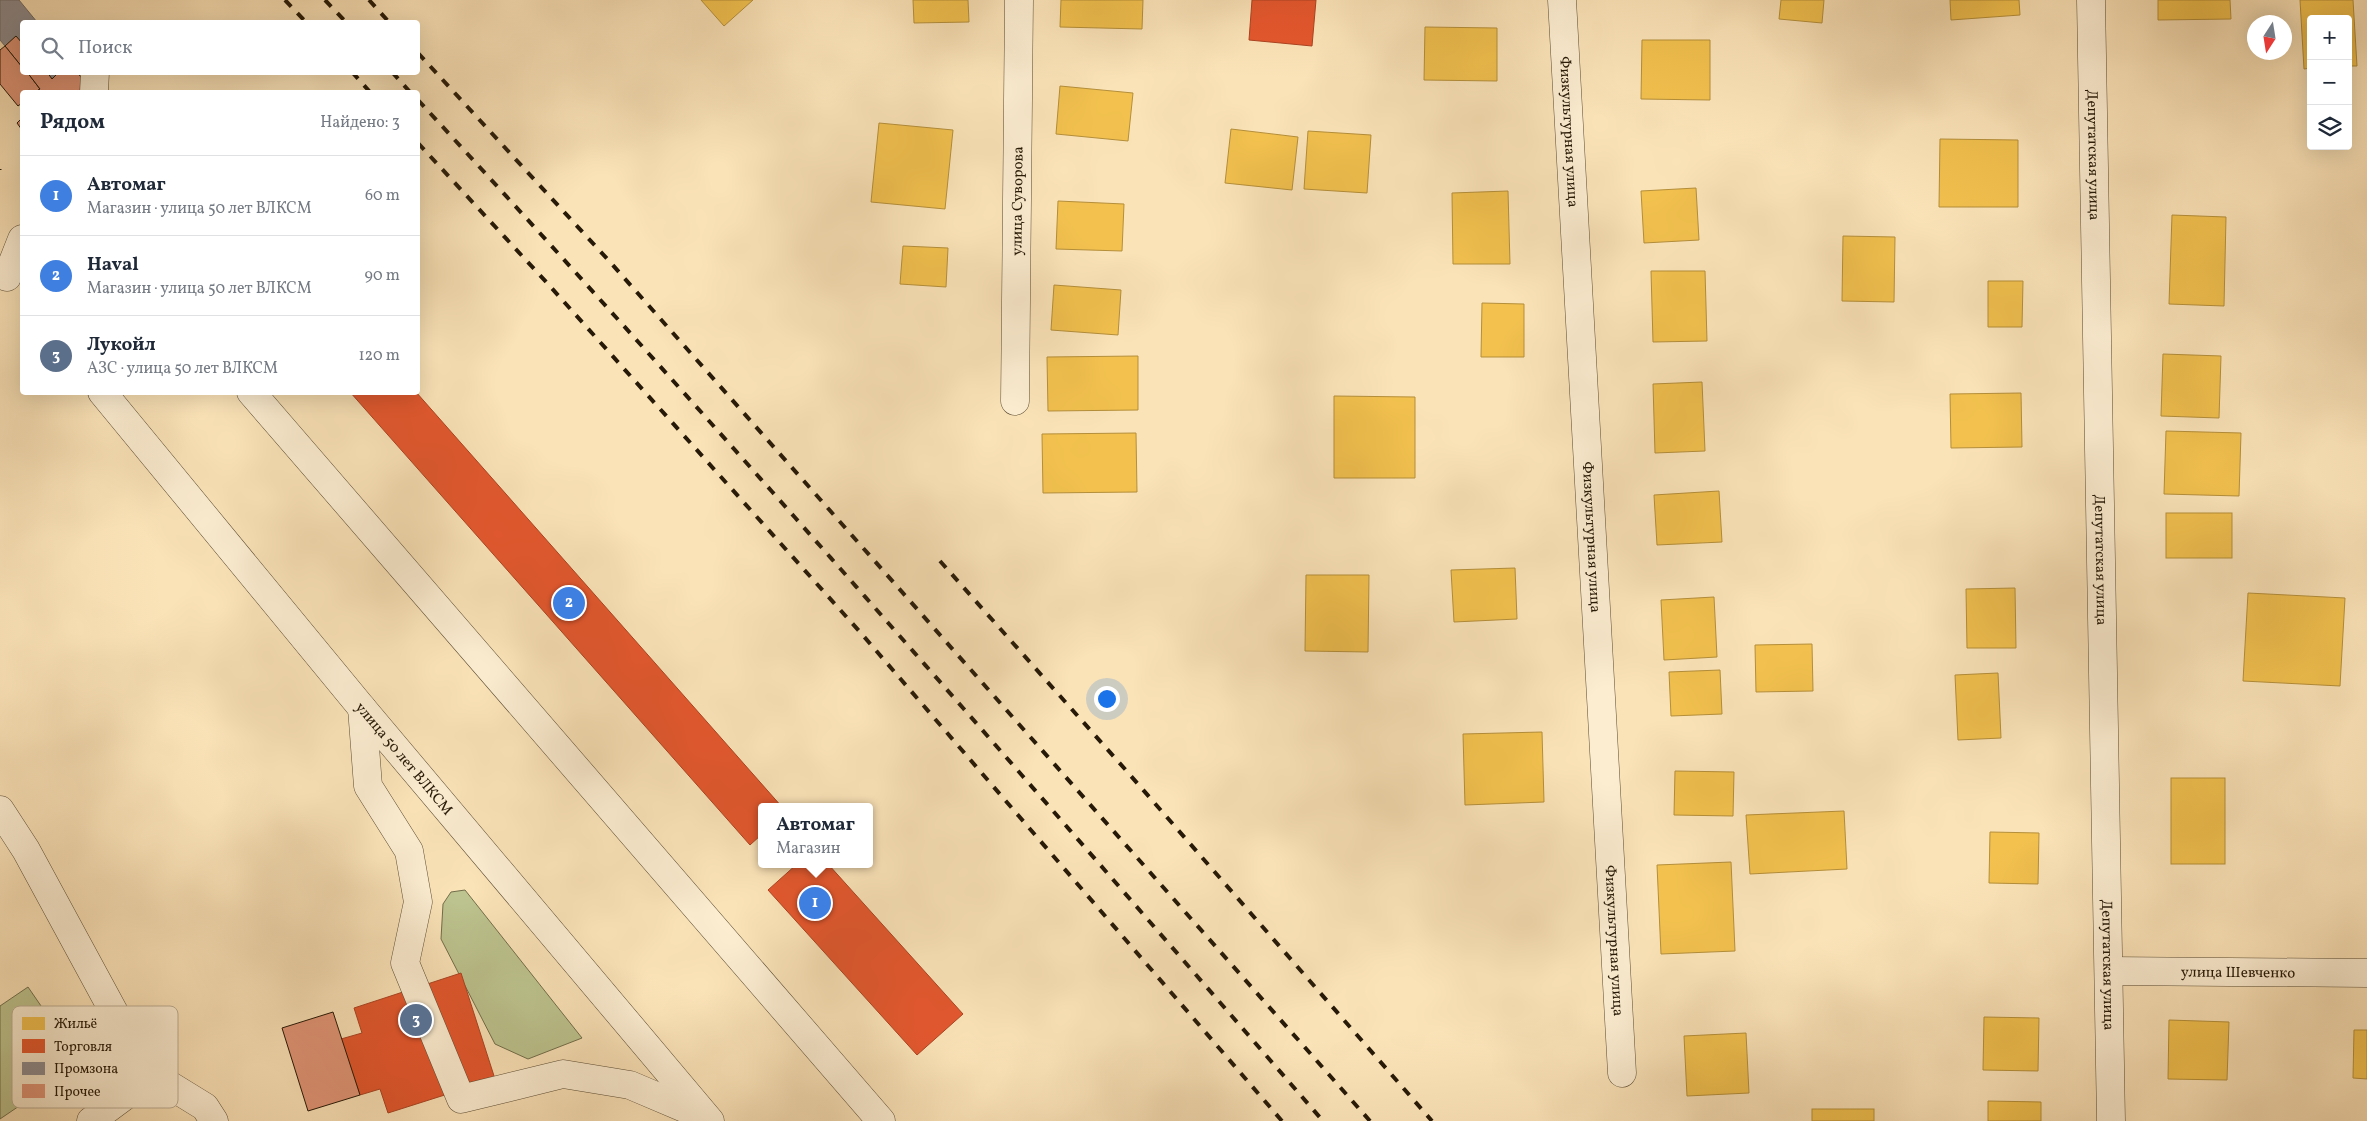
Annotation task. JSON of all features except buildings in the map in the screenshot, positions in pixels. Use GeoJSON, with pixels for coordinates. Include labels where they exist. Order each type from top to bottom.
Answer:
{"type":"FeatureCollection","features":[{"type":"Feature","properties":{"kind":"street","name":"улица Суворова"},"geometry":{"type":"LineString","coordinates":[[1015,401],[1019,0]]}},
{"type":"Feature","properties":{"kind":"street","name":"Физкультурная улица"},"geometry":{"type":"LineString","coordinates":[[1562,0],[1622,1073]]}},
{"type":"Feature","properties":{"kind":"street","name":"Депутатская улица"},"geometry":{"type":"LineString","coordinates":[[2091,0],[2111,1121]]}},
{"type":"Feature","properties":{"kind":"street"},"geometry":{"type":"LineString","coordinates":[[94,90],[95,75]]}},
{"type":"Feature","properties":{"kind":"street"},"geometry":{"type":"LineString","coordinates":[[10,280],[20,246]]}},
{"type":"Feature","properties":{"kind":"street","name":"улица 50 лет ВЛКСМ"},"geometry":{"type":"LineString","coordinates":[[104,395],[362,708],[709,1119]]}},
{"type":"Feature","properties":{"kind":"street"},"geometry":{"type":"LineString","coordinates":[[254,395],[881,1121]]}},
{"type":"Feature","properties":{"kind":"street"},"geometry":{"type":"LineString","coordinates":[[362,708],[368,786],[409,851],[418,902],[405,963],[461,1099],[563,1074],[630,1085],[709,1119]]}},
{"type":"Feature","properties":{"kind":"street"},"geometry":{"type":"LineString","coordinates":[[0,810],[26,850],[111,1006]]}},
{"type":"Feature","properties":{"kind":"street","name":"улица Шевченко"},"geometry":{"type":"LineString","coordinates":[[2109,971],[2367,973]]}},
{"type":"Feature","properties":{"kind":"street"},"geometry":{"type":"LineString","coordinates":[[178,1090],[205,1107],[214,1121]]}},
{"type":"Feature","properties":{"kind":"street"},"geometry":{"type":"LineString","coordinates":[[90,1121],[107,1108]]}},
{"type":"Feature","properties":{"kind":"green space"},"geometry":{"type":"Polygon","coordinates":[[[465,890],[582,1038],[528,1059],[495,1044],[441,939],[443,904],[451,892],[465,890]]]}},
{"type":"Feature","properties":{"kind":"green space"},"geometry":{"type":"Polygon","coordinates":[[[28,987],[41,1006],[12,1006],[12,1108],[16,1108],[0,1119],[0,1006],[28,987]]]}},
{"type":"Feature","properties":{"kind":"railway"},"geometry":{"type":"LineString","coordinates":[[285,0],[304,20]]}},
{"type":"Feature","properties":{"kind":"railway"},"geometry":{"type":"LineString","coordinates":[[325,0],[344,20]]}},
{"type":"Feature","properties":{"kind":"railway"},"geometry":{"type":"LineString","coordinates":[[369,0],[387,20]]}},
{"type":"Feature","properties":{"kind":"railway"},"geometry":{"type":"LineString","coordinates":[[420,55],[611,263],[1370,1121]]}},
{"type":"Feature","properties":{"kind":"railway"},"geometry":{"type":"LineString","coordinates":[[355,75],[368,90]]}},
{"type":"Feature","properties":{"kind":"railway"},"geometry":{"type":"LineString","coordinates":[[395,75],[408,90]]}},
{"type":"Feature","properties":{"kind":"railway"},"geometry":{"type":"LineString","coordinates":[[420,102],[761,479],[1323,1121]]}},
{"type":"Feature","properties":{"kind":"railway"},"geometry":{"type":"LineString","coordinates":[[420,145],[548,284],[860,632],[1282,1121]]}},
{"type":"Feature","properties":{"kind":"railway"},"geometry":{"type":"LineString","coordinates":[[940,561],[1124,768],[1432,1121]]}},
{"type":"Feature","properties":{"kind":"place","name":"Haval"},"geometry":{"type":"Point","coordinates":[569,603]}},
{"type":"Feature","properties":{"kind":"place","name":"Автомаг"},"geometry":{"type":"Point","coordinates":[815,903]}},
{"type":"Feature","properties":{"kind":"place","name":"Лукойл"},"geometry":{"type":"Point","coordinates":[416,1020]}}]}
